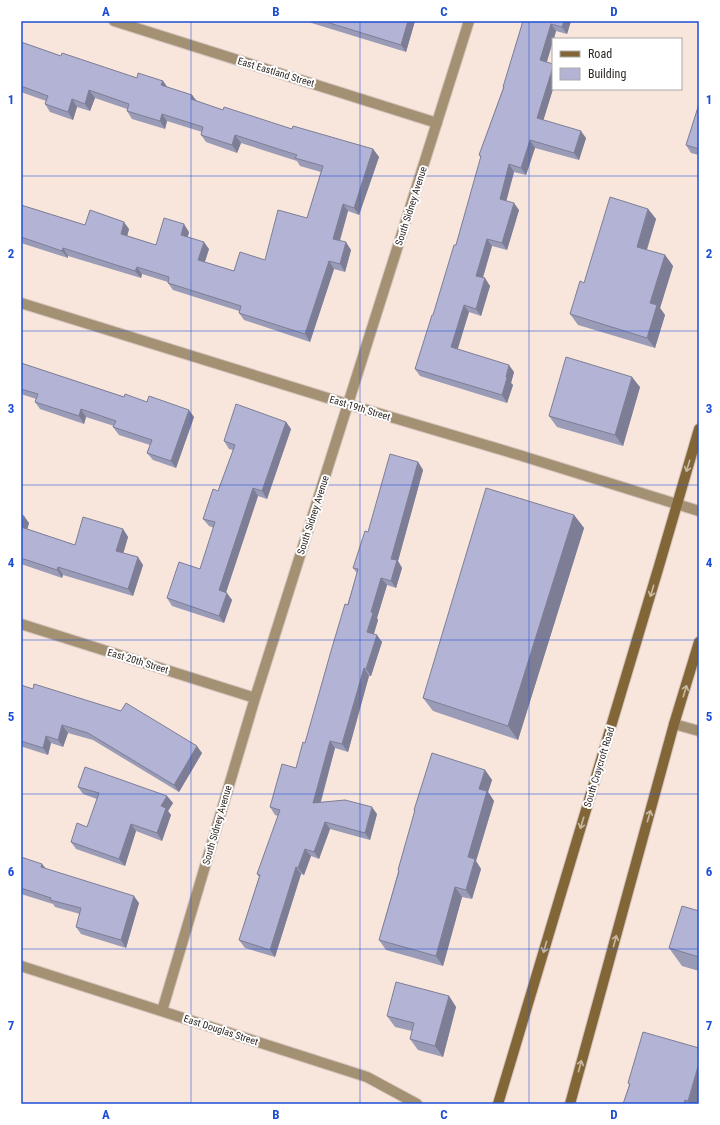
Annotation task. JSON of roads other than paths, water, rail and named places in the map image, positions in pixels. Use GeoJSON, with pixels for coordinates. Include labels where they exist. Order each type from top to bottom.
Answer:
{"type":"FeatureCollection","features":[{"type":"Feature","properties":{"kind":"main road","name":"South Craycroft Road"},"geometry":{"type":"LineString","coordinates":[[498,1104],[699,429]]}},
{"type":"Feature","properties":{"kind":"main road"},"geometry":{"type":"LineString","coordinates":[[570,1104],[674,724],[699,642]]}},
{"type":"Feature","properties":{"kind":"street","name":"East Eastland Street"},"geometry":{"type":"LineString","coordinates":[[114,21],[437,123]]}},
{"type":"Feature","properties":{"kind":"street","name":"South Sidney Avenue"},"geometry":{"type":"LineString","coordinates":[[162,1011],[255,698],[469,21]]}},
{"type":"Feature","properties":{"kind":"street","name":"East 19th Street"},"geometry":{"type":"LineString","coordinates":[[21,303],[699,511]]}},
{"type":"Feature","properties":{"kind":"street","name":"East 20th Street"},"geometry":{"type":"LineString","coordinates":[[21,624],[255,698]]}},
{"type":"Feature","properties":{"kind":"street"},"geometry":{"type":"LineString","coordinates":[[674,724],[699,731]]}},
{"type":"Feature","properties":{"kind":"street","name":"East Douglas Street"},"geometry":{"type":"LineString","coordinates":[[21,966],[367,1077],[417,1104]]}}]}
